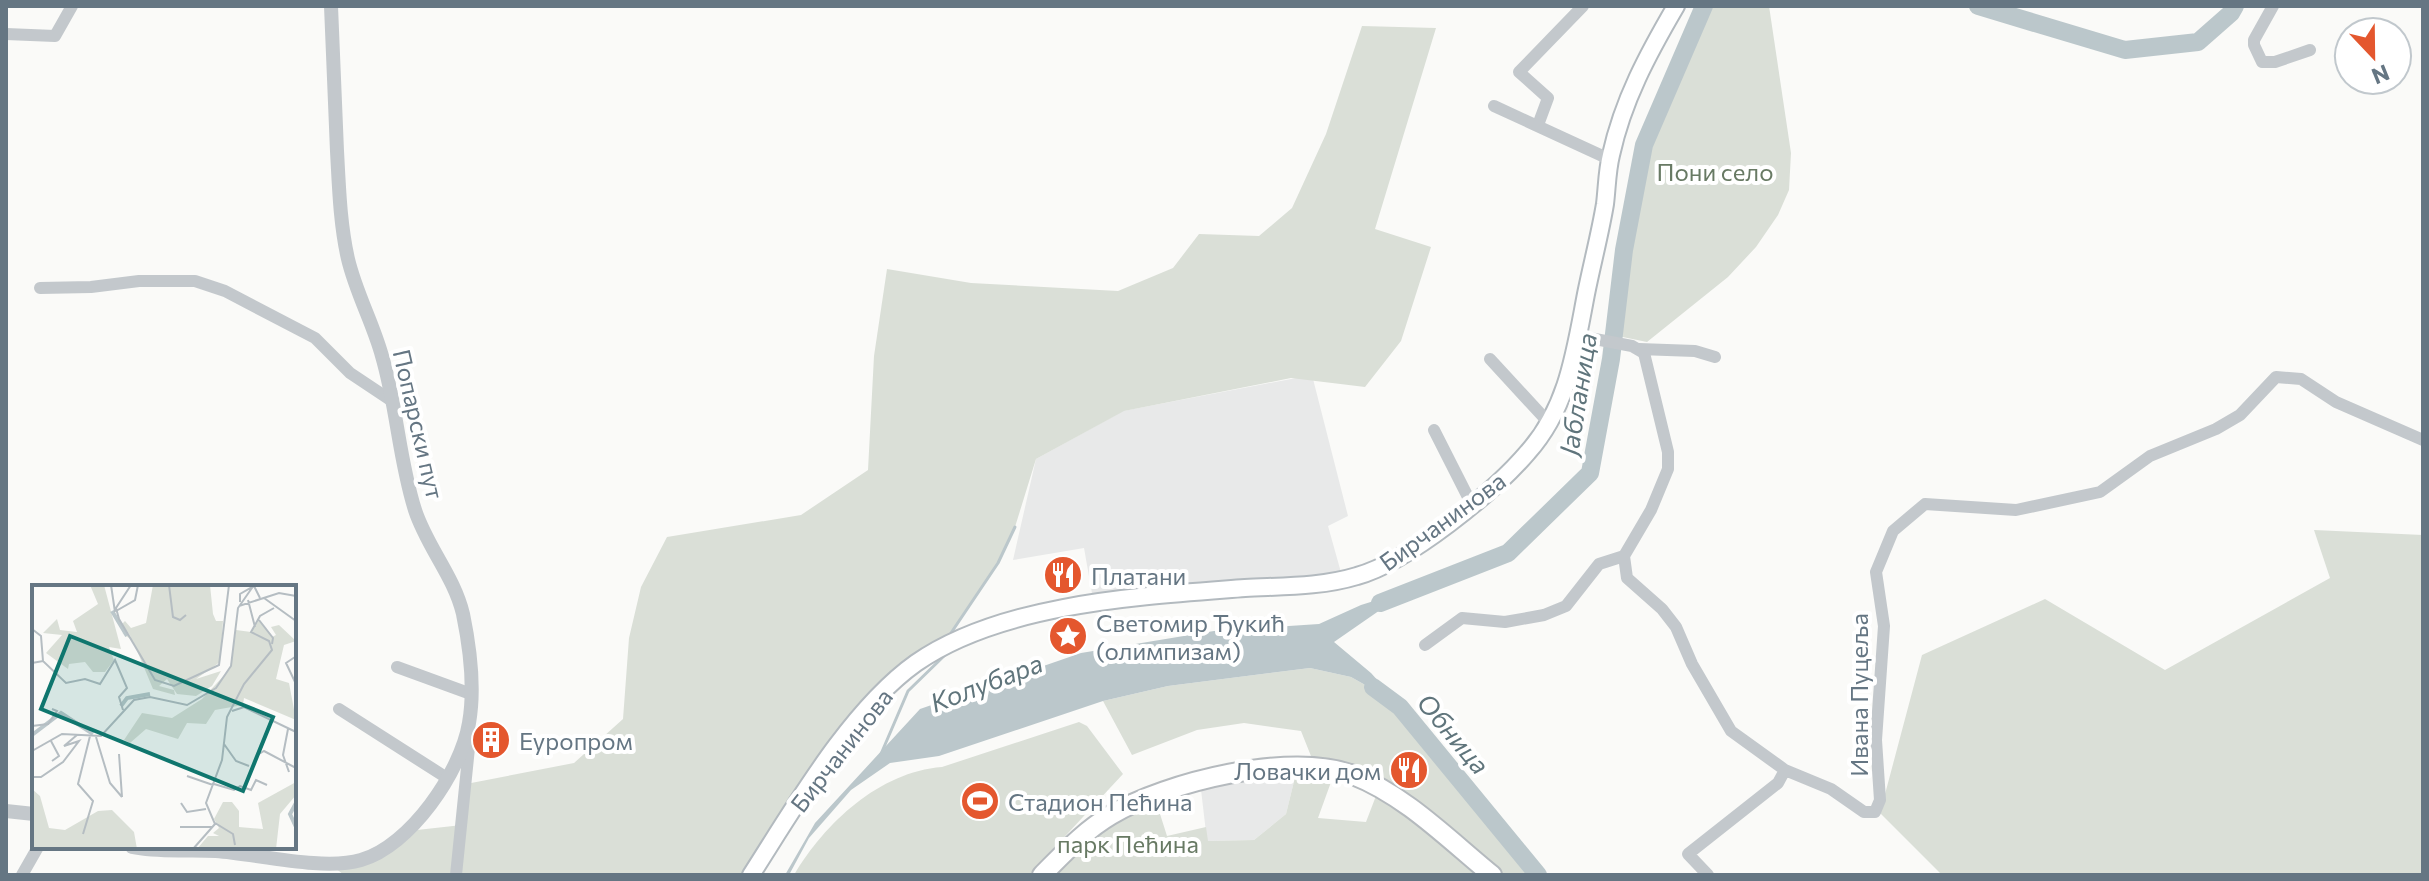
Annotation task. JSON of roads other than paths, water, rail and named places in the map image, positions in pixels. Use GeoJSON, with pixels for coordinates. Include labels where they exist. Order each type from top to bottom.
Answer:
{"type":"FeatureCollection","features":[{"type":"Feature","properties":{"kind":"main road","name":"Бирчанинова"},"geometry":{"type":"LineString","coordinates":[[751,875],[813,780],[871,704],[903,674],[937,651],[1018,619],[1074,607],[1210,591],[1329,583],[1355,577],[1399,557],[1472,505],[1507,475],[1549,423],[1569,379],[1604,208],[1609,159],[1630,90],[1676,6]]}},
{"type":"Feature","properties":{"kind":"main road"},"geometry":{"type":"LineString","coordinates":[[1042,875],[1096,825],[1154,795],[1200,781],[1298,765],[1349,773],[1379,787],[1492,875]]}},
{"type":"Feature","properties":{"kind":"street"},"geometry":{"type":"LineString","coordinates":[[6,34],[55,36],[72,6]]}},
{"type":"Feature","properties":{"kind":"street","name":"Попарски пут"},"geometry":{"type":"LineString","coordinates":[[147,849],[227,852],[329,863],[353,862],[383,849],[408,831],[447,778],[466,734],[471,694],[460,605],[414,506],[382,357],[353,274],[343,233],[331,6]]}},
{"type":"Feature","properties":{"kind":"street"},"geometry":{"type":"LineString","coordinates":[[1538,125],[1548,98],[1519,72],[1583,6]]}},
{"type":"Feature","properties":{"kind":"street"},"geometry":{"type":"LineString","coordinates":[[2273,6],[2254,40],[2262,62],[2275,62],[2310,50]]}},
{"type":"Feature","properties":{"kind":"street"},"geometry":{"type":"LineString","coordinates":[[1494,106],[1609,159]]}},
{"type":"Feature","properties":{"kind":"street"},"geometry":{"type":"LineString","coordinates":[[40,288],[91,287],[139,281],[195,281],[225,291],[315,338],[350,373],[392,401]]}},
{"type":"Feature","properties":{"kind":"street"},"geometry":{"type":"LineString","coordinates":[[1579,336],[1639,351],[1695,351],[1715,357]]}},
{"type":"Feature","properties":{"kind":"street"},"geometry":{"type":"LineString","coordinates":[[1425,645],[1462,618],[1505,622],[1544,615],[1566,606],[1599,564],[1624,556],[1651,510],[1668,469],[1668,452],[1639,351]]}},
{"type":"Feature","properties":{"kind":"street"},"geometry":{"type":"LineString","coordinates":[[1490,359],[1549,423]]}},
{"type":"Feature","properties":{"kind":"street","name":"Ивана Пуцеља"},"geometry":{"type":"LineString","coordinates":[[1624,556],[1627,578],[1662,609],[1676,627],[1692,664],[1731,731],[1785,770],[1831,789],[1864,812],[1875,812],[1880,800],[1876,740],[1884,626],[1876,572],[1893,531],[1925,504],[2016,510],[2100,492],[2150,456],[2216,429],[2240,415],[2276,377],[2301,379],[2336,402],[2423,440]]}},
{"type":"Feature","properties":{"kind":"street"},"geometry":{"type":"LineString","coordinates":[[1434,430],[1472,505]]}},
{"type":"Feature","properties":{"kind":"street"},"geometry":{"type":"LineString","coordinates":[[397,667],[471,694]]}},
{"type":"Feature","properties":{"kind":"street"},"geometry":{"type":"LineString","coordinates":[[339,709],[447,778]]}},
{"type":"Feature","properties":{"kind":"street"},"geometry":{"type":"LineString","coordinates":[[456,875],[469,748],[466,734]]}},
{"type":"Feature","properties":{"kind":"street"},"geometry":{"type":"LineString","coordinates":[[1708,875],[1688,854],[1778,783],[1785,770]]}},
{"type":"Feature","properties":{"kind":"street"},"geometry":{"type":"LineString","coordinates":[[6,811],[32,814]]}},
{"type":"Feature","properties":{"kind":"street"},"geometry":{"type":"LineString","coordinates":[[22,875],[37,849]]}},
{"type":"Feature","properties":{"kind":"waterway","name":"Јабланица"},"geometry":{"type":"LineString","coordinates":[[1380,603],[1508,553],[1590,473],[1611,359],[1624,250],[1644,145],[1704,6]]}},
{"type":"Feature","properties":{"kind":"waterway","name":"Јабланица"},"geometry":{"type":"LineString","coordinates":[[1978,6],[2125,50],[2198,42],[2235,6]]}},
{"type":"Feature","properties":{"kind":"waterway"},"geometry":{"type":"LineString","coordinates":[[952,637],[951,633],[998,563],[1015,527]]}},
{"type":"Feature","properties":{"kind":"waterway","name":"Колубара"},"geometry":{"type":"LineString","coordinates":[[881,754],[908,691],[945,655]]}},
{"type":"Feature","properties":{"kind":"waterway","name":"Обница"},"geometry":{"type":"LineString","coordinates":[[1373,687],[1400,707],[1538,875]]}},
{"type":"Feature","properties":{"kind":"place","name":"Платани"},"geometry":{"type":"Point","coordinates":[1063,575]}},
{"type":"Feature","properties":{"kind":"place","name":"Светомир Ђукић (олимпизам)"},"geometry":{"type":"Point","coordinates":[1068,636]}},
{"type":"Feature","properties":{"kind":"place","name":"Еуропром"},"geometry":{"type":"Point","coordinates":[491,740]}},
{"type":"Feature","properties":{"kind":"place","name":"Ловачки дом"},"geometry":{"type":"Point","coordinates":[1409,770]}},
{"type":"Feature","properties":{"kind":"place","name":"Стадион Пећина"},"geometry":{"type":"Point","coordinates":[980,801]}},
{"type":"Feature","properties":{"kind":"park label","name":"Пони село"},"geometry":{"type":"Point","coordinates":[1715,171]}},
{"type":"Feature","properties":{"kind":"park label","name":"парк Пећина"},"geometry":{"type":"Point","coordinates":[1128,843]}}]}
